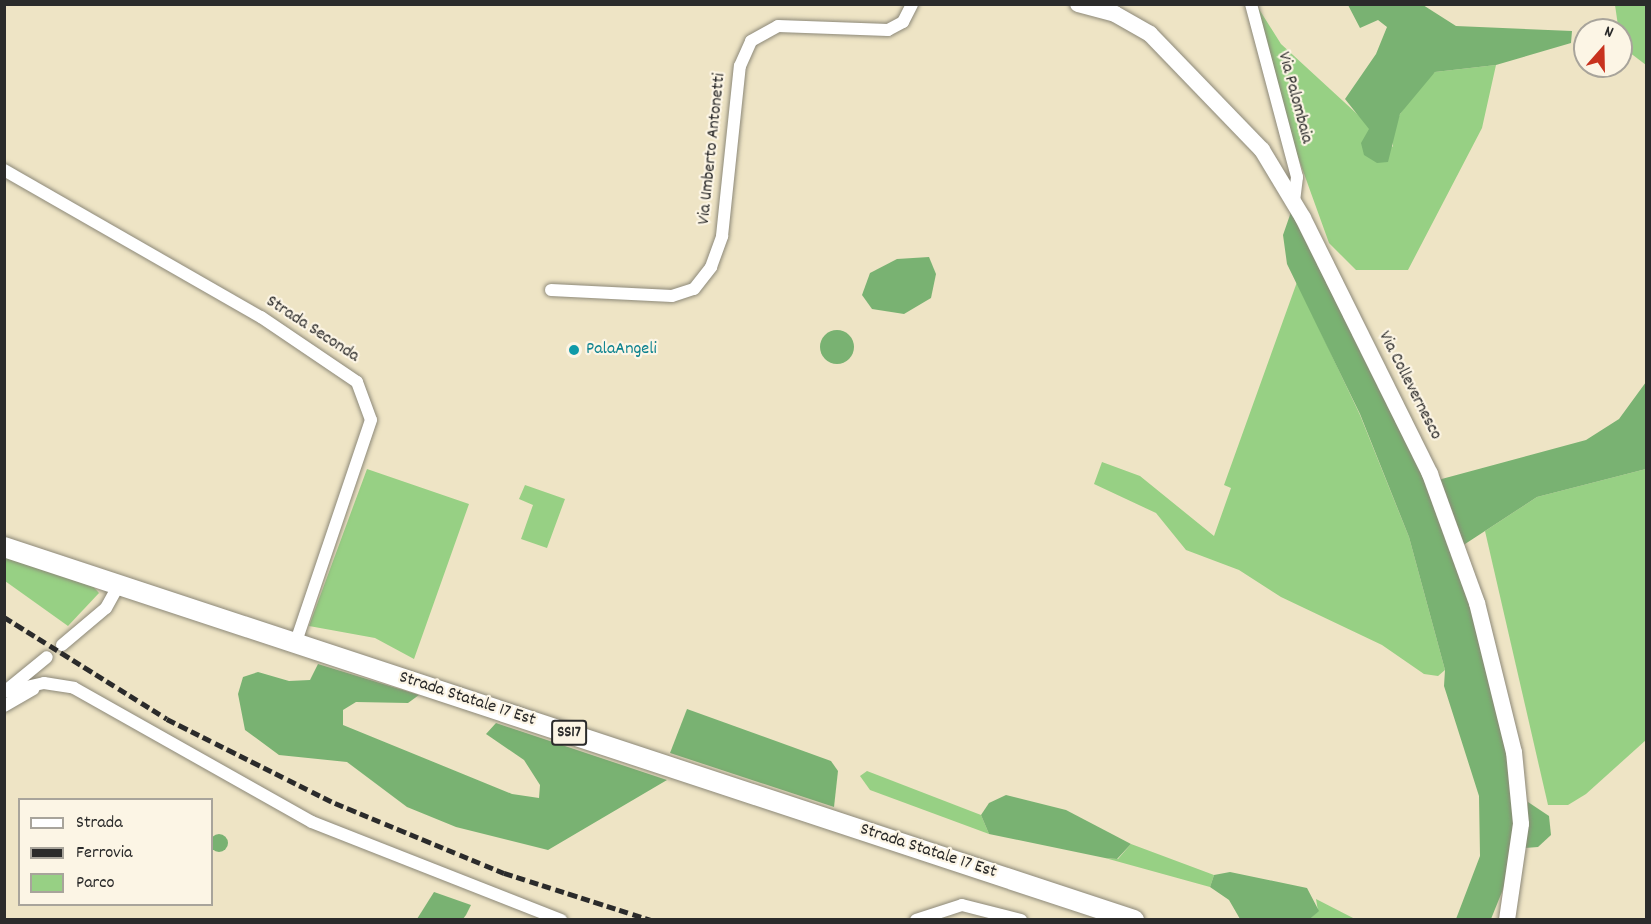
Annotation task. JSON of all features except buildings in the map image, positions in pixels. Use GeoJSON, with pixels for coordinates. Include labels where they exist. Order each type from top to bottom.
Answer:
{"type":"FeatureCollection","features":[{"type":"Feature","properties":{"kind":"main road","name":"Strada Statale 17 Est"},"geometry":{"type":"LineString","coordinates":[[4,547],[295,645],[1134,920]]}},
{"type":"Feature","properties":{"kind":"street","name":"Via Umberto Antonetti"},"geometry":{"type":"LineString","coordinates":[[551,290],[672,296],[694,289],[711,267],[723,236],[740,66],[752,40],[778,26],[888,30],[903,22],[912,4]]}},
{"type":"Feature","properties":{"kind":"street","name":"Via Collevernesco"},"geometry":{"type":"LineString","coordinates":[[1078,4],[1131,21],[1168,49],[1251,137],[1294,201],[1430,474],[1468,572],[1518,770],[1521,824],[1507,920]]}},
{"type":"Feature","properties":{"kind":"street","name":"Via Palombaia"},"geometry":{"type":"LineString","coordinates":[[1251,4],[1297,177],[1294,201]]}},
{"type":"Feature","properties":{"kind":"street","name":"Strada Seconda"},"geometry":{"type":"LineString","coordinates":[[4,170],[261,317],[357,382],[371,420],[295,645]]}},
{"type":"Feature","properties":{"kind":"street"},"geometry":{"type":"LineString","coordinates":[[62,645],[106,608],[118,586]]}},
{"type":"Feature","properties":{"kind":"street"},"geometry":{"type":"LineString","coordinates":[[4,692],[46,657]]}},
{"type":"Feature","properties":{"kind":"street"},"geometry":{"type":"LineString","coordinates":[[4,692],[49,683],[84,693],[312,822],[561,920]]}},
{"type":"Feature","properties":{"kind":"street"},"geometry":{"type":"LineString","coordinates":[[4,706],[49,683]]}},
{"type":"Feature","properties":{"kind":"street","name":"Via Collevernesco"},"geometry":{"type":"LineString","coordinates":[[1500,920],[1511,889]]}},
{"type":"Feature","properties":{"kind":"street"},"geometry":{"type":"LineString","coordinates":[[916,920],[962,905],[1021,920]]}},
{"type":"Feature","properties":{"kind":"green space"},"geometry":{"type":"Polygon","coordinates":[[[1348,5],[1423,5],[1456,26],[1572,31],[1571,43],[1496,65],[1435,72],[1400,114],[1388,162],[1377,163],[1364,155],[1361,143],[1369,129],[1345,99],[1376,54],[1387,27],[1378,20],[1360,28],[1348,5]]]}},
{"type":"Feature","properties":{"kind":"green space"},"geometry":{"type":"Polygon","coordinates":[[[1615,5],[1646,5],[1646,65],[1633,55],[1633,18],[1617,18],[1615,5]]]}},
{"type":"Feature","properties":{"kind":"green space"},"geometry":{"type":"Polygon","coordinates":[[[1257,6],[1281,44],[1393,147],[1391,136],[1400,114],[1423,81],[1435,72],[1496,65],[1482,128],[1408,270],[1356,270],[1329,243],[1289,132],[1257,6]]]}},
{"type":"Feature","properties":{"kind":"green space"},"geometry":{"type":"Polygon","coordinates":[[[1291,212],[1424,478],[1470,605],[1509,762],[1514,824],[1504,887],[1491,919],[1456,919],[1480,856],[1479,796],[1444,686],[1445,670],[1409,537],[1360,414],[1287,264],[1283,235],[1291,212]]]}},
{"type":"Feature","properties":{"kind":"green space"},"geometry":{"type":"Polygon","coordinates":[[[929,257],[936,274],[931,298],[904,314],[872,309],[862,295],[870,273],[897,259],[929,257]]]}},
{"type":"Feature","properties":{"kind":"green space"},"geometry":{"type":"Polygon","coordinates":[[[1297,282],[1360,415],[1409,537],[1445,670],[1438,676],[1424,674],[1382,645],[1281,597],[1239,570],[1186,550],[1156,513],[1094,484],[1102,462],[1140,476],[1214,536],[1231,488],[1224,485],[1297,282]]]}},
{"type":"Feature","properties":{"kind":"green space"},"geometry":{"type":"Polygon","coordinates":[[[837,330],[849,335],[854,347],[849,359],[837,364],[825,359],[820,347],[825,335],[837,330]]]}},
{"type":"Feature","properties":{"kind":"green space"},"geometry":{"type":"Polygon","coordinates":[[[1646,382],[1646,469],[1537,497],[1462,546],[1438,480],[1586,440],[1619,419],[1646,382]]]}},
{"type":"Feature","properties":{"kind":"green space"},"geometry":{"type":"Polygon","coordinates":[[[367,469],[469,504],[414,659],[375,638],[309,626],[367,469]]]}},
{"type":"Feature","properties":{"kind":"green space"},"geometry":{"type":"Polygon","coordinates":[[[1646,469],[1646,740],[1586,794],[1568,805],[1548,805],[1485,531],[1537,497],[1646,469]]]}},
{"type":"Feature","properties":{"kind":"green space"},"geometry":{"type":"Polygon","coordinates":[[[525,485],[565,499],[547,548],[521,539],[533,505],[519,499],[525,485]]]}},
{"type":"Feature","properties":{"kind":"green space"},"geometry":{"type":"Polygon","coordinates":[[[5,551],[89,582],[99,593],[68,626],[5,581],[5,551]]]}},
{"type":"Feature","properties":{"kind":"green space"},"geometry":{"type":"Polygon","coordinates":[[[318,664],[419,695],[408,703],[356,702],[343,710],[343,725],[512,794],[539,798],[540,785],[524,760],[486,734],[496,723],[667,780],[548,850],[456,827],[407,807],[347,762],[279,755],[245,730],[238,694],[243,677],[258,672],[289,681],[310,680],[318,664]]]}},
{"type":"Feature","properties":{"kind":"green space"},"geometry":{"type":"Polygon","coordinates":[[[687,709],[831,761],[838,771],[834,807],[670,753],[687,709]]]}},
{"type":"Feature","properties":{"kind":"green space"},"geometry":{"type":"Polygon","coordinates":[[[867,771],[981,815],[989,834],[870,790],[860,776],[867,771]]]}},
{"type":"Feature","properties":{"kind":"green space"},"geometry":{"type":"Polygon","coordinates":[[[1006,795],[1066,810],[1131,844],[1117,859],[989,834],[981,815],[989,803],[1006,795]]]}},
{"type":"Feature","properties":{"kind":"green space"},"geometry":{"type":"Polygon","coordinates":[[[1528,802],[1549,816],[1551,835],[1538,847],[1525,848],[1528,802]]]}},
{"type":"Feature","properties":{"kind":"green space"},"geometry":{"type":"Polygon","coordinates":[[[216,835],[222,835],[227,840],[227,846],[222,851],[213,849],[213,837],[216,835]]]}},
{"type":"Feature","properties":{"kind":"green space"},"geometry":{"type":"Polygon","coordinates":[[[1131,844],[1214,875],[1210,887],[1105,858],[1118,859],[1131,844]]]}},
{"type":"Feature","properties":{"kind":"green space"},"geometry":{"type":"Polygon","coordinates":[[[1230,872],[1307,888],[1319,911],[1310,919],[1240,919],[1229,900],[1210,887],[1214,875],[1230,872]]]}},
{"type":"Feature","properties":{"kind":"green space"},"geometry":{"type":"Polygon","coordinates":[[[434,892],[471,905],[463,919],[417,919],[434,892]]]}},
{"type":"Feature","properties":{"kind":"green space"},"geometry":{"type":"Polygon","coordinates":[[[1316,899],[1355,919],[1310,919],[1318,911],[1316,899]]]}},
{"type":"Feature","properties":{"kind":"railway"},"geometry":{"type":"LineString","coordinates":[[4,617],[167,719],[335,803],[504,873],[651,920]]}},
{"type":"Feature","properties":{"kind":"place","name":"PalaAngeli"},"geometry":{"type":"Point","coordinates":[574,350]}}]}
